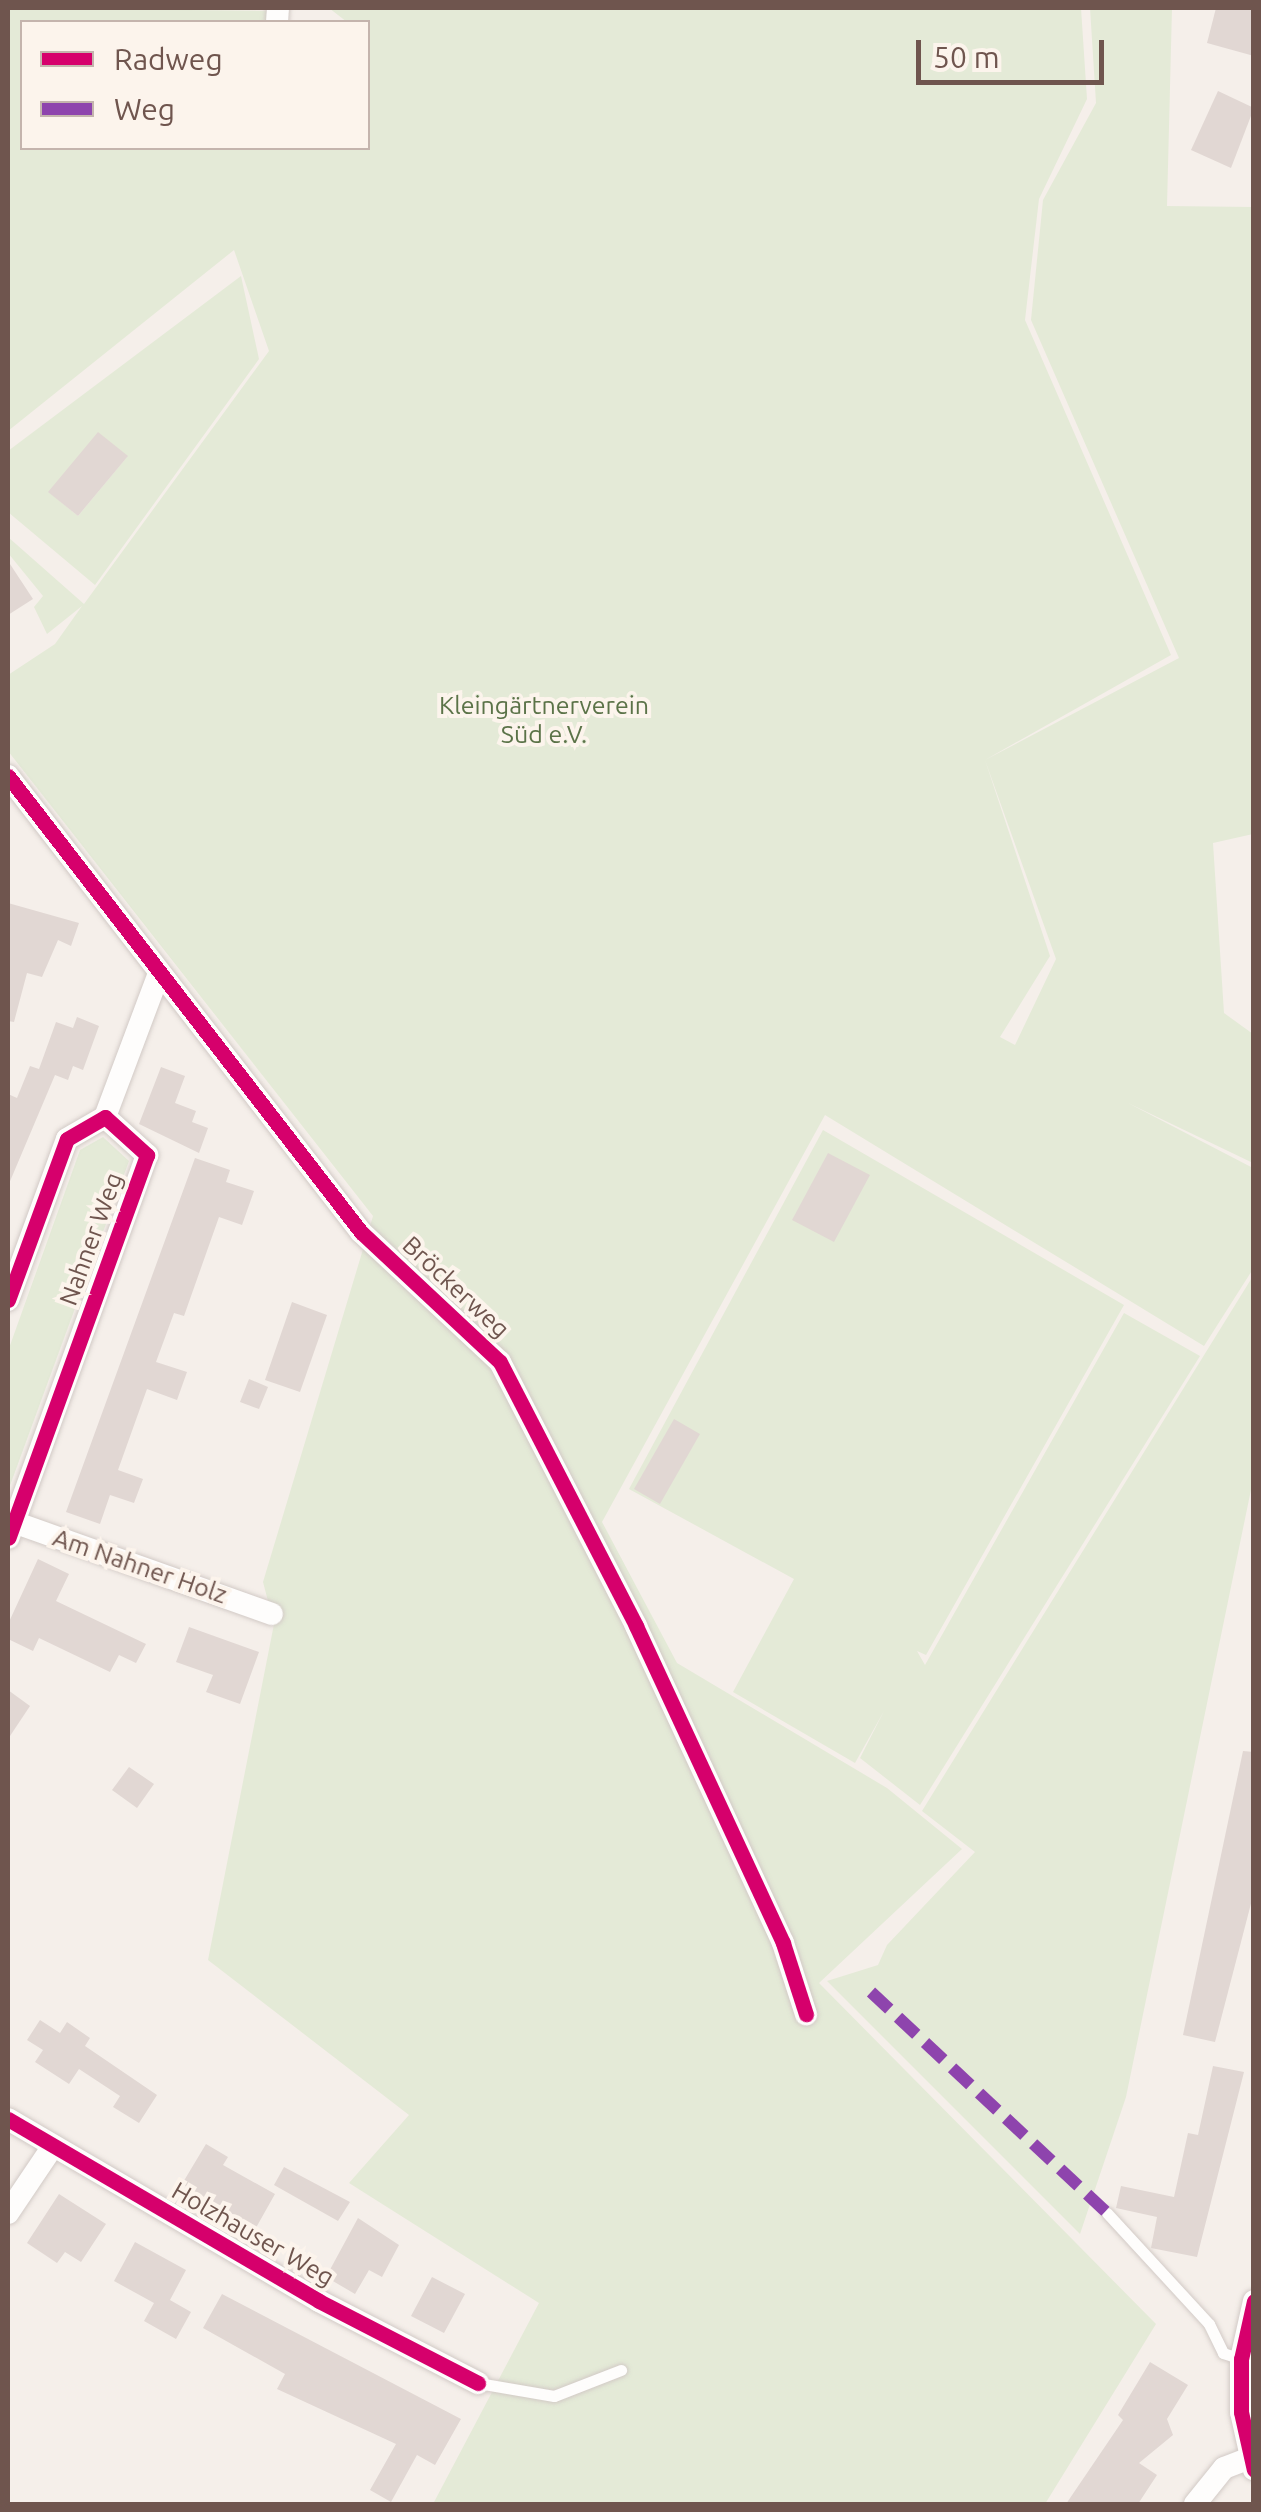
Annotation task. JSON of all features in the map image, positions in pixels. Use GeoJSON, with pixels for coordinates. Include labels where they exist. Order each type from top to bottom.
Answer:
{"type":"FeatureCollection","features":[{"type":"Feature","properties":{"kind":"street","name":"Bröckerweg"},"geometry":{"type":"LineString","coordinates":[[8,776],[158,976],[360,1232],[500,1362],[636,1626],[783,1944],[806,2014]]}},
{"type":"Feature","properties":{"kind":"street"},"geometry":{"type":"LineString","coordinates":[[8,1300],[66,1139],[105,1117],[158,976]]}},
{"type":"Feature","properties":{"kind":"street","name":"Nahner Weg"},"geometry":{"type":"LineString","coordinates":[[10,1527],[147,1155],[105,1117]]}},
{"type":"Feature","properties":{"kind":"street","name":"Am Nahner Holz"},"geometry":{"type":"LineString","coordinates":[[10,1527],[272,1614]]}},
{"type":"Feature","properties":{"kind":"street","name":"Holzhauser Weg"},"geometry":{"type":"LineString","coordinates":[[8,2119],[318,2301],[478,2383]]}},
{"type":"Feature","properties":{"kind":"street"},"geometry":{"type":"LineString","coordinates":[[8,2213],[52,2146]]}},
{"type":"Feature","properties":{"kind":"street"},"geometry":{"type":"LineString","coordinates":[[1195,2504],[1224,2468],[1250,2464],[1241,2359],[1254,2301]]}},
{"type":"Feature","properties":{"kind":"lane"},"geometry":{"type":"LineString","coordinates":[[1107,2213],[1208,2324],[1222,2353],[1241,2359]]}},
{"type":"Feature","properties":{"kind":"lane"},"geometry":{"type":"LineString","coordinates":[[478,2383],[554,2396],[621,2370]]}},
{"type":"Feature","properties":{"kind":"green space","name":"Kleingärtnerverein Süd e.V."},"geometry":{"type":"Polygon","coordinates":[[[8,8],[268,11],[266,20],[20,20],[20,150],[370,150],[370,20],[344,20],[329,8],[1081,8],[1087,99],[1039,199],[1025,320],[1171,655],[985,760],[1179,658],[1031,320],[1043,200],[1096,103],[1090,8],[1172,8],[1167,206],[1253,207],[1253,834],[1213,843],[1224,1013],[1253,1034],[1253,1163],[1128,1103],[1253,1168],[1253,1269],[1204,1346],[825,1115],[602,1522],[677,1663],[887,1788],[962,1849],[819,1983],[1156,2324],[1045,2504],[433,2504],[539,2303],[349,2183],[409,2115],[208,1960],[274,1624],[263,1582],[373,1216],[8,751],[8,675],[55,644],[82,606],[47,634],[34,607],[43,596],[8,553],[8,537],[84,604],[269,351],[234,250],[8,431],[8,8]],[[985,760],[1050,956],[1000,1037],[1015,1045],[1056,959],[985,760]]]}},
{"type":"Feature","properties":{"kind":"green space"},"geometry":{"type":"Polygon","coordinates":[[[241,276],[259,359],[95,585],[8,512],[8,451],[241,276]],[[127,457],[49,492],[78,516],[127,457]]]}},
{"type":"Feature","properties":{"kind":"green space"},"geometry":{"type":"Polygon","coordinates":[[[823,1130],[1124,1305],[926,1655],[917,1651],[925,1665],[1124,1313],[1200,1356],[920,1805],[860,1758],[884,1711],[855,1763],[733,1692],[794,1579],[629,1489],[823,1130]]]}},
{"type":"Feature","properties":{"kind":"green space"},"geometry":{"type":"Polygon","coordinates":[[[103,1137],[129,1161],[8,1491],[8,1351],[80,1150],[103,1137]]]}},
{"type":"Feature","properties":{"kind":"green space"},"geometry":{"type":"Polygon","coordinates":[[[1253,1276],[1253,1480],[1126,2097],[1080,2234],[827,1981],[878,1965],[887,1945],[975,1852],[922,1811],[1253,1276]]]}},
{"type":"Feature","properties":{"kind":"building"},"geometry":{"type":"Polygon","coordinates":[[[1216,8],[1254,8],[1254,56],[1207,43],[1216,8]]]}},
{"type":"Feature","properties":{"kind":"building"},"geometry":{"type":"Polygon","coordinates":[[[1218,91],[1254,108],[1231,168],[1191,150],[1218,91]]]}},
{"type":"Feature","properties":{"kind":"building"},"geometry":{"type":"Polygon","coordinates":[[[98,432],[128,456],[78,516],[48,492],[98,432]]]}},
{"type":"Feature","properties":{"kind":"building"},"geometry":{"type":"Polygon","coordinates":[[[8,561],[33,599],[8,615],[8,561]]]}},
{"type":"Feature","properties":{"kind":"building"},"geometry":{"type":"Polygon","coordinates":[[[8,903],[79,923],[71,946],[58,940],[42,977],[27,973],[14,1022],[8,1021],[8,903]]]}},
{"type":"Feature","properties":{"kind":"building"},"geometry":{"type":"Polygon","coordinates":[[[77,1017],[99,1026],[83,1070],[73,1066],[68,1080],[55,1075],[8,1186],[8,1094],[17,1098],[30,1066],[39,1069],[56,1022],[73,1028],[77,1017]]]}},
{"type":"Feature","properties":{"kind":"building"},"geometry":{"type":"Polygon","coordinates":[[[161,1067],[185,1076],[175,1103],[196,1111],[192,1122],[208,1128],[199,1153],[139,1124],[161,1067]]]}},
{"type":"Feature","properties":{"kind":"building"},"geometry":{"type":"Polygon","coordinates":[[[828,1153],[870,1175],[834,1242],[792,1220],[828,1153]]]}},
{"type":"Feature","properties":{"kind":"building"},"geometry":{"type":"Polygon","coordinates":[[[195,1158],[230,1170],[226,1182],[254,1191],[242,1225],[219,1217],[184,1316],[174,1313],[156,1362],[187,1372],[177,1400],[147,1389],[118,1470],[143,1479],[134,1503],[110,1495],[100,1524],[66,1512],[195,1158]]]}},
{"type":"Feature","properties":{"kind":"building"},"geometry":{"type":"Polygon","coordinates":[[[292,1302],[327,1315],[300,1392],[265,1380],[292,1302]]]}},
{"type":"Feature","properties":{"kind":"building"},"geometry":{"type":"Polygon","coordinates":[[[249,1379],[268,1387],[259,1409],[240,1402],[249,1379]]]}},
{"type":"Feature","properties":{"kind":"building"},"geometry":{"type":"Polygon","coordinates":[[[674,1419],[700,1434],[660,1504],[634,1489],[674,1419]]]}},
{"type":"Feature","properties":{"kind":"building"},"geometry":{"type":"Polygon","coordinates":[[[38,1559],[69,1574],[56,1601],[146,1644],[136,1663],[119,1655],[110,1672],[39,1638],[33,1651],[8,1639],[8,1624],[38,1559]]]}},
{"type":"Feature","properties":{"kind":"building"},"geometry":{"type":"Polygon","coordinates":[[[189,1627],[259,1652],[240,1704],[206,1692],[213,1675],[176,1662],[189,1627]]]}},
{"type":"Feature","properties":{"kind":"building"},"geometry":{"type":"Polygon","coordinates":[[[8,1690],[30,1706],[8,1739],[8,1690]]]}},
{"type":"Feature","properties":{"kind":"building"},"geometry":{"type":"Polygon","coordinates":[[[1243,1751],[1254,1752],[1254,1892],[1215,2042],[1183,2035],[1243,1751]]]}},
{"type":"Feature","properties":{"kind":"building"},"geometry":{"type":"Polygon","coordinates":[[[129,1767],[154,1784],[137,1808],[112,1790],[129,1767]]]}},
{"type":"Feature","properties":{"kind":"building"},"geometry":{"type":"Polygon","coordinates":[[[40,2020],[60,2033],[67,2022],[90,2038],[85,2046],[157,2095],[139,2123],[113,2107],[120,2096],[79,2069],[69,2084],[35,2062],[43,2050],[27,2040],[40,2020]]]}},
{"type":"Feature","properties":{"kind":"building"},"geometry":{"type":"Polygon","coordinates":[[[1213,2066],[1244,2072],[1197,2257],[1151,2248],[1157,2217],[1116,2208],[1121,2186],[1174,2197],[1188,2133],[1198,2135],[1213,2066]]]}},
{"type":"Feature","properties":{"kind":"building"},"geometry":{"type":"Polygon","coordinates":[[[206,2144],[228,2157],[223,2165],[275,2194],[248,2242],[218,2224],[226,2210],[182,2184],[206,2144]]]}},
{"type":"Feature","properties":{"kind":"building"},"geometry":{"type":"Polygon","coordinates":[[[284,2167],[350,2202],[338,2221],[274,2185],[284,2167]]]}},
{"type":"Feature","properties":{"kind":"building"},"geometry":{"type":"Polygon","coordinates":[[[59,2194],[106,2224],[81,2262],[65,2252],[57,2263],[27,2243],[59,2194]]]}},
{"type":"Feature","properties":{"kind":"building"},"geometry":{"type":"Polygon","coordinates":[[[358,2218],[399,2245],[382,2277],[369,2270],[355,2294],[326,2277],[358,2218]]]}},
{"type":"Feature","properties":{"kind":"building"},"geometry":{"type":"Polygon","coordinates":[[[135,2242],[186,2270],[170,2300],[191,2312],[176,2339],[144,2321],[154,2303],[114,2281],[135,2242]]]}},
{"type":"Feature","properties":{"kind":"building"},"geometry":{"type":"Polygon","coordinates":[[[432,2277],[465,2294],[444,2333],[411,2316],[432,2277]]]}},
{"type":"Feature","properties":{"kind":"building"},"geometry":{"type":"Polygon","coordinates":[[[222,2294],[461,2419],[435,2465],[417,2455],[391,2502],[370,2490],[396,2444],[277,2389],[285,2374],[203,2328],[222,2294]]]}},
{"type":"Feature","properties":{"kind":"building"},"geometry":{"type":"Polygon","coordinates":[[[1150,2362],[1188,2385],[1167,2419],[1173,2435],[1139,2463],[1157,2475],[1138,2504],[1066,2504],[1123,2420],[1118,2415],[1150,2362]]]}},
{"type":"Feature","properties":{"kind":"marked path"},"geometry":{"type":"LineString","coordinates":[[871,1992],[1107,2213]]}},
{"type":"Feature","properties":{"kind":"cycle path"},"geometry":{"type":"LineString","coordinates":[[8,776],[361,1232],[500,1362],[636,1626],[783,1943],[806,2014]]}},
{"type":"Feature","properties":{"kind":"cycle path"},"geometry":{"type":"LineString","coordinates":[[8,1300],[67,1139],[105,1117],[147,1155],[8,1538]]}},
{"type":"Feature","properties":{"kind":"cycle path"},"geometry":{"type":"LineString","coordinates":[[8,2119],[319,2301],[478,2383]]}},
{"type":"Feature","properties":{"kind":"cycle path"},"geometry":{"type":"LineString","coordinates":[[1254,2301],[1241,2359],[1241,2412],[1254,2470]]}}]}
